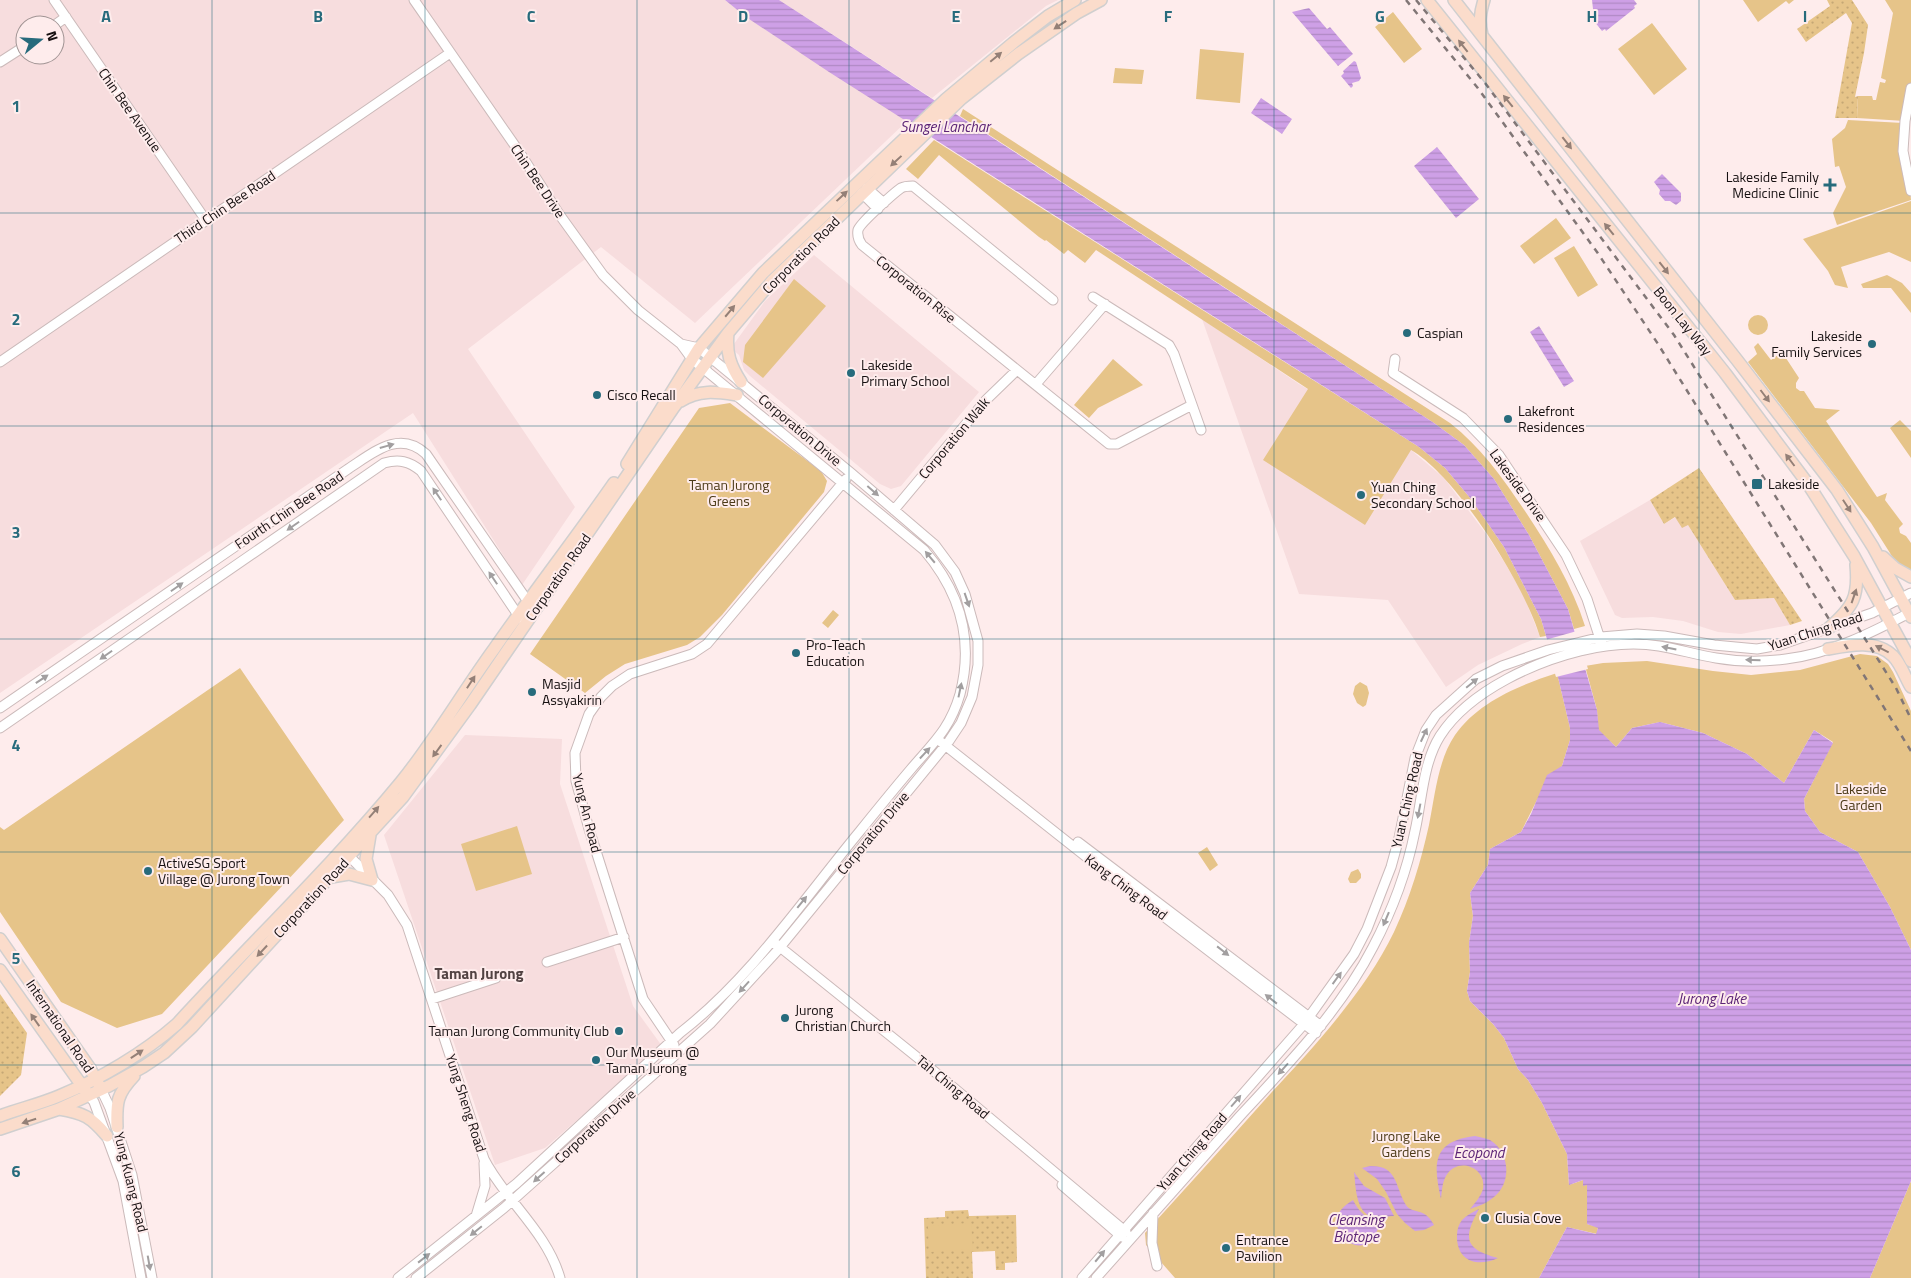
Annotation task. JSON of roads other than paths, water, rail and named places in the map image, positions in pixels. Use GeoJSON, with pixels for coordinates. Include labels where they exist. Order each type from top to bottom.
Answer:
{"type":"FeatureCollection","features":[{"type":"Feature","properties":{"kind":"main road","name":"Corporation Road"},"geometry":{"type":"LineString","coordinates":[[0,1129],[59,1109],[142,1068],[164,1053],[192,1027],[330,877],[346,852],[444,725],[527,600],[612,486],[699,348],[763,273],[806,230],[920,131],[1013,43],[1048,16],[1075,0]]}},
{"type":"Feature","properties":{"kind":"main road","name":"Corporation Road"},"geometry":{"type":"LineString","coordinates":[[950,102],[1077,13],[1102,0]]}},
{"type":"Feature","properties":{"kind":"main road","name":"Boon Lay Way"},"geometry":{"type":"LineString","coordinates":[[1427,0],[1725,373],[1808,484],[1854,556],[1911,661]]}},
{"type":"Feature","properties":{"kind":"main road","name":"Boon Lay Way"},"geometry":{"type":"LineString","coordinates":[[1454,0],[1837,490],[1906,596],[1910,614]]}},
{"type":"Feature","properties":{"kind":"main road"},"geometry":{"type":"LineString","coordinates":[[1483,36],[1480,25],[1480,13],[1484,0]]}},
{"type":"Feature","properties":{"kind":"main road","name":"Corporation Road"},"geometry":{"type":"LineString","coordinates":[[0,1116],[59,1096],[124,1063],[162,1037],[346,852],[370,834],[402,798],[470,705],[674,407],[728,334],[772,281],[865,191],[920,131]]}},
{"type":"Feature","properties":{"kind":"main road"},"geometry":{"type":"LineString","coordinates":[[806,230],[815,239]]}},
{"type":"Feature","properties":{"kind":"main road"},"geometry":{"type":"LineString","coordinates":[[728,334],[727,354],[729,362],[741,382]]}},
{"type":"Feature","properties":{"kind":"main road"},"geometry":{"type":"LineString","coordinates":[[674,407],[690,396],[703,392],[737,395]]}},
{"type":"Feature","properties":{"kind":"main road"},"geometry":{"type":"LineString","coordinates":[[1873,547],[1895,568],[1911,577]]}},
{"type":"Feature","properties":{"kind":"main road"},"geometry":{"type":"LineString","coordinates":[[1829,628],[1843,616],[1855,598],[1857,579],[1854,556]]}},
{"type":"Feature","properties":{"kind":"main road"},"geometry":{"type":"LineString","coordinates":[[1828,649],[1847,645],[1864,645],[1884,649],[1893,656],[1911,687]]}},
{"type":"Feature","properties":{"kind":"main road"},"geometry":{"type":"LineString","coordinates":[[370,834],[366,859],[372,880]]}},
{"type":"Feature","properties":{"kind":"main road"},"geometry":{"type":"LineString","coordinates":[[330,877],[349,874],[372,880]]}},
{"type":"Feature","properties":{"kind":"main road","name":"International Road"},"geometry":{"type":"LineString","coordinates":[[0,939],[101,1089]]}},
{"type":"Feature","properties":{"kind":"main road","name":"International Road"},"geometry":{"type":"LineString","coordinates":[[0,970],[89,1095]]}},
{"type":"Feature","properties":{"kind":"main road"},"geometry":{"type":"LineString","coordinates":[[117,1127],[116,1108],[118,1095],[142,1068]]}},
{"type":"Feature","properties":{"kind":"main road"},"geometry":{"type":"LineString","coordinates":[[59,1109],[88,1117],[107,1136]]}},
{"type":"Feature","properties":{"kind":"street","name":"Chin Bee Avenue"},"geometry":{"type":"LineString","coordinates":[[54,0],[205,219]]}},
{"type":"Feature","properties":{"kind":"street","name":"Chin Bee Drive"},"geometry":{"type":"LineString","coordinates":[[414,0],[520,153],[559,214],[603,275],[638,310],[681,344],[692,359]]}},
{"type":"Feature","properties":{"kind":"street"},"geometry":{"type":"LineString","coordinates":[[0,62],[15,52]]}},
{"type":"Feature","properties":{"kind":"street","name":"Third Chin Bee Road"},"geometry":{"type":"LineString","coordinates":[[0,362],[450,52]]}},
{"type":"Feature","properties":{"kind":"street"},"geometry":{"type":"LineString","coordinates":[[1911,88],[1905,121],[1903,151],[1911,191]]}},
{"type":"Feature","properties":{"kind":"street","name":"Corporation Rise"},"geometry":{"type":"LineString","coordinates":[[1017,370],[859,241],[858,231],[860,227],[901,188],[913,186],[1053,300]]}},
{"type":"Feature","properties":{"kind":"street"},"geometry":{"type":"LineString","coordinates":[[865,191],[880,206]]}},
{"type":"Feature","properties":{"kind":"street"},"geometry":{"type":"LineString","coordinates":[[1093,297],[1168,345],[1174,354],[1201,430]]}},
{"type":"Feature","properties":{"kind":"street"},"geometry":{"type":"LineString","coordinates":[[1036,384],[1105,304]]}},
{"type":"Feature","properties":{"kind":"street","name":"Chin Bee Drive"},"geometry":{"type":"LineString","coordinates":[[681,344],[699,348]]}},
{"type":"Feature","properties":{"kind":"street","name":"Corporation Drive"},"geometry":{"type":"LineString","coordinates":[[398,1278],[507,1192],[724,996],[912,767],[961,723],[972,697],[978,665],[978,641],[974,619],[965,594],[951,566],[935,545],[699,348]]}},
{"type":"Feature","properties":{"kind":"street","name":"Corporation Drive"},"geometry":{"type":"LineString","coordinates":[[416,1278],[513,1200],[710,1024],[778,949],[943,740],[960,694],[964,666],[963,623],[955,599],[935,564],[924,550],[692,359]]}},
{"type":"Feature","properties":{"kind":"street","name":"Lakeside Drive"},"geometry":{"type":"LineString","coordinates":[[1395,359],[1393,373],[1463,418],[1499,455],[1566,555],[1587,599],[1601,637],[1602,647]]}},
{"type":"Feature","properties":{"kind":"street"},"geometry":{"type":"LineString","coordinates":[[1017,370],[1109,444],[1113,445],[1192,405]]}},
{"type":"Feature","properties":{"kind":"street","name":"Corporation Walk"},"geometry":{"type":"LineString","coordinates":[[894,510],[986,400],[1017,370]]}},
{"type":"Feature","properties":{"kind":"street","name":"Fourth Chin Bee Road"},"geometry":{"type":"LineString","coordinates":[[0,708],[379,448],[391,444],[410,444],[426,454],[534,611]]}},
{"type":"Feature","properties":{"kind":"street","name":"Fourth Chin Bee Road"},"geometry":{"type":"LineString","coordinates":[[0,728],[384,463],[395,460],[405,461],[421,471],[525,625]]}},
{"type":"Feature","properties":{"kind":"street","name":"Yung An Road"},"geometry":{"type":"LineString","coordinates":[[679,1051],[643,999],[576,781],[575,753],[589,714],[601,697],[630,674],[692,654],[707,644],[851,473]]}},
{"type":"Feature","properties":{"kind":"street","name":"Yuan Ching Road"},"geometry":{"type":"LineString","coordinates":[[1082,1278],[1306,1021],[1358,947],[1383,892],[1391,867],[1399,838],[1415,758],[1426,730],[1436,715],[1476,678],[1502,666],[1548,650],[1601,637],[1637,634],[1664,636],[1714,645],[1757,649],[1780,645],[1883,607],[1906,596]]}},
{"type":"Feature","properties":{"kind":"street","name":"Yuan Ching Road"},"geometry":{"type":"LineString","coordinates":[[1096,1278],[1319,1030],[1369,953],[1382,928],[1404,874],[1416,830],[1426,772],[1439,738],[1464,708],[1509,678],[1551,660],[1583,651],[1632,644],[1656,646],[1717,658],[1758,661],[1787,659],[1828,649],[1910,614]]}},
{"type":"Feature","properties":{"kind":"street","name":"Kang Ching Road"},"geometry":{"type":"LineString","coordinates":[[943,740],[1319,1030]]}},
{"type":"Feature","properties":{"kind":"street","name":"Yung Sheng Road"},"geometry":{"type":"LineString","coordinates":[[346,852],[388,895],[407,925],[484,1159],[490,1171],[546,1247],[560,1278]]}},
{"type":"Feature","properties":{"kind":"street"},"geometry":{"type":"LineString","coordinates":[[547,962],[624,937]]}},
{"type":"Feature","properties":{"kind":"street","name":"Tah Ching Road"},"geometry":{"type":"LineString","coordinates":[[770,942],[923,1062],[1130,1240]]}},
{"type":"Feature","properties":{"kind":"street"},"geometry":{"type":"LineString","coordinates":[[1358,947],[1369,953]]}},
{"type":"Feature","properties":{"kind":"street"},"geometry":{"type":"LineString","coordinates":[[432,999],[496,978]]}},
{"type":"Feature","properties":{"kind":"street","name":"Yung Kuang Road"},"geometry":{"type":"LineString","coordinates":[[101,1089],[117,1127],[132,1175],[152,1278]]}},
{"type":"Feature","properties":{"kind":"street","name":"Yung Kuang Road"},"geometry":{"type":"LineString","coordinates":[[89,1095],[94,1102],[123,1181],[142,1278]]}},
{"type":"Feature","properties":{"kind":"street"},"geometry":{"type":"LineString","coordinates":[[476,1216],[485,1186],[484,1159]]}},
{"type":"Feature","properties":{"kind":"street"},"geometry":{"type":"LineString","coordinates":[[1154,1213],[1152,1243],[1157,1266]]}},
{"type":"Feature","properties":{"kind":"water","name":"Jurong Lake"},"geometry":{"type":"Polygon","coordinates":[[[725,0],[779,0],[1434,423],[1464,445],[1494,479],[1529,535],[1568,609],[1597,710],[1599,730],[1616,747],[1632,728],[1660,722],[1703,733],[1747,754],[1784,783],[1814,730],[1833,743],[1804,799],[1805,811],[1820,832],[1858,852],[1890,907],[1911,950],[1911,1181],[1870,1278],[1539,1278],[1567,1227],[1596,1234],[1598,1228],[1587,1224],[1587,1185],[1583,1186],[1583,1180],[1569,1185],[1567,1154],[1542,1103],[1528,1080],[1518,1069],[1504,1038],[1470,1001],[1467,991],[1470,972],[1469,943],[1473,916],[1470,893],[1488,865],[1490,849],[1521,832],[1531,814],[1547,775],[1562,766],[1570,740],[1570,728],[1557,673],[1541,619],[1504,547],[1471,499],[1445,468],[1419,447],[829,72],[746,17],[725,0]]]}},
{"type":"Feature","properties":{"kind":"water"},"geometry":{"type":"Polygon","coordinates":[[[1592,0],[1634,0],[1637,4],[1634,6],[1635,8],[1606,31],[1605,29],[1602,31],[1594,21],[1598,18],[1593,9],[1592,0]]]}},
{"type":"Feature","properties":{"kind":"water"},"geometry":{"type":"Polygon","coordinates":[[[1309,8],[1327,29],[1330,27],[1353,54],[1338,66],[1292,12],[1309,8]]]}},
{"type":"Feature","properties":{"kind":"water"},"geometry":{"type":"Polygon","coordinates":[[[1354,61],[1361,78],[1359,81],[1352,83],[1353,86],[1351,88],[1341,76],[1344,73],[1343,71],[1354,61]]]}},
{"type":"Feature","properties":{"kind":"water"},"geometry":{"type":"Polygon","coordinates":[[[1261,98],[1292,119],[1282,134],[1251,113],[1261,98]]]}},
{"type":"Feature","properties":{"kind":"water"},"geometry":{"type":"Polygon","coordinates":[[[1437,147],[1479,199],[1456,218],[1414,166],[1437,147]]]}},
{"type":"Feature","properties":{"kind":"water"},"geometry":{"type":"Polygon","coordinates":[[[1662,174],[1681,193],[1681,201],[1676,205],[1670,201],[1665,201],[1659,194],[1660,190],[1654,182],[1662,174]]]}},
{"type":"Feature","properties":{"kind":"water"},"geometry":{"type":"Polygon","coordinates":[[[1539,326],[1574,381],[1564,387],[1530,332],[1539,326]]]}},
{"type":"Feature","properties":{"kind":"water","name":"Ecopond"},"geometry":{"type":"Polygon","coordinates":[[[1475,1136],[1488,1139],[1497,1145],[1505,1160],[1506,1176],[1500,1191],[1494,1197],[1470,1209],[1483,1189],[1483,1181],[1480,1175],[1470,1167],[1457,1166],[1446,1176],[1442,1187],[1441,1199],[1437,1165],[1443,1149],[1450,1143],[1475,1136]]]}},
{"type":"Feature","properties":{"kind":"water"},"geometry":{"type":"Polygon","coordinates":[[[1370,1166],[1386,1169],[1391,1173],[1406,1205],[1412,1210],[1426,1215],[1434,1225],[1424,1230],[1415,1231],[1405,1223],[1397,1214],[1377,1179],[1362,1168],[1370,1166]]]}},
{"type":"Feature","properties":{"kind":"water"},"geometry":{"type":"Polygon","coordinates":[[[1354,1172],[1364,1186],[1385,1198],[1394,1216],[1378,1218],[1370,1216],[1365,1212],[1356,1193],[1354,1172]]]}},
{"type":"Feature","properties":{"kind":"water","name":"Cleansing Biotope"},"geometry":{"type":"Polygon","coordinates":[[[1353,1200],[1364,1215],[1381,1221],[1374,1236],[1363,1245],[1352,1244],[1347,1241],[1336,1224],[1339,1213],[1353,1200]]]}},
{"type":"Feature","properties":{"kind":"water"},"geometry":{"type":"Polygon","coordinates":[[[1479,1209],[1470,1228],[1470,1241],[1478,1251],[1498,1258],[1483,1262],[1469,1260],[1464,1256],[1460,1251],[1457,1235],[1458,1227],[1462,1220],[1479,1209]]]}},
{"type":"Feature","properties":{"kind":"railway"},"geometry":{"type":"LineString","coordinates":[[1406,0],[1477,87],[1597,252],[1658,344],[1911,751]]}},
{"type":"Feature","properties":{"kind":"railway"},"geometry":{"type":"LineString","coordinates":[[1416,0],[1485,83],[1674,335],[1896,688],[1911,719]]}},
{"type":"Feature","properties":{"kind":"place","name":"Lakeside Family Medicine Clinic"},"geometry":{"type":"Point","coordinates":[1830,185]}},
{"type":"Feature","properties":{"kind":"place","name":"Caspian"},"geometry":{"type":"Point","coordinates":[1407,333]}},
{"type":"Feature","properties":{"kind":"place","name":"Lakeside Family Services"},"geometry":{"type":"Point","coordinates":[1872,344]}},
{"type":"Feature","properties":{"kind":"place","name":"Lakeside Primary School"},"geometry":{"type":"Point","coordinates":[851,373]}},
{"type":"Feature","properties":{"kind":"place","name":"Cisco Recall"},"geometry":{"type":"Point","coordinates":[597,395]}},
{"type":"Feature","properties":{"kind":"place","name":"Lakefront Residences"},"geometry":{"type":"Point","coordinates":[1508,419]}},
{"type":"Feature","properties":{"kind":"place","name":"Lakeside"},"geometry":{"type":"Point","coordinates":[1757,484]}},
{"type":"Feature","properties":{"kind":"place","name":"Yuan Ching Secondary School"},"geometry":{"type":"Point","coordinates":[1361,495]}},
{"type":"Feature","properties":{"kind":"place","name":"Pro-Teach Education"},"geometry":{"type":"Point","coordinates":[796,653]}},
{"type":"Feature","properties":{"kind":"place","name":"Masjid Assyakirin"},"geometry":{"type":"Point","coordinates":[532,692]}},
{"type":"Feature","properties":{"kind":"place","name":"ActiveSG Sport Village @ Jurong Town"},"geometry":{"type":"Point","coordinates":[148,871]}},
{"type":"Feature","properties":{"kind":"place","name":"Jurong Christian Church"},"geometry":{"type":"Point","coordinates":[785,1018]}},
{"type":"Feature","properties":{"kind":"place","name":"Taman Jurong Community Club"},"geometry":{"type":"Point","coordinates":[619,1031]}},
{"type":"Feature","properties":{"kind":"place","name":"Our Museum @ Taman Jurong"},"geometry":{"type":"Point","coordinates":[596,1060]}},
{"type":"Feature","properties":{"kind":"place","name":"Clusia Cove"},"geometry":{"type":"Point","coordinates":[1485,1218]}},
{"type":"Feature","properties":{"kind":"place","name":"Entrance Pavilion"},"geometry":{"type":"Point","coordinates":[1226,1248]}},
{"type":"Feature","properties":{"kind":"district","name":"Taman Jurong"},"geometry":{"type":"Point","coordinates":[479,974]}},
{"type":"Feature","properties":{"kind":"water label","name":"Sungei Lanchar"},"geometry":{"type":"Point","coordinates":[945,127]}},
{"type":"Feature","properties":{"kind":"park label","name":"Taman Jurong Greens"},"geometry":{"type":"Point","coordinates":[729,494]}},
{"type":"Feature","properties":{"kind":"park label","name":"Lakeside Garden"},"geometry":{"type":"Point","coordinates":[1861,798]}},
{"type":"Feature","properties":{"kind":"park label","name":"Jurong Lake Gardens"},"geometry":{"type":"Point","coordinates":[1406,1144]}}]}
